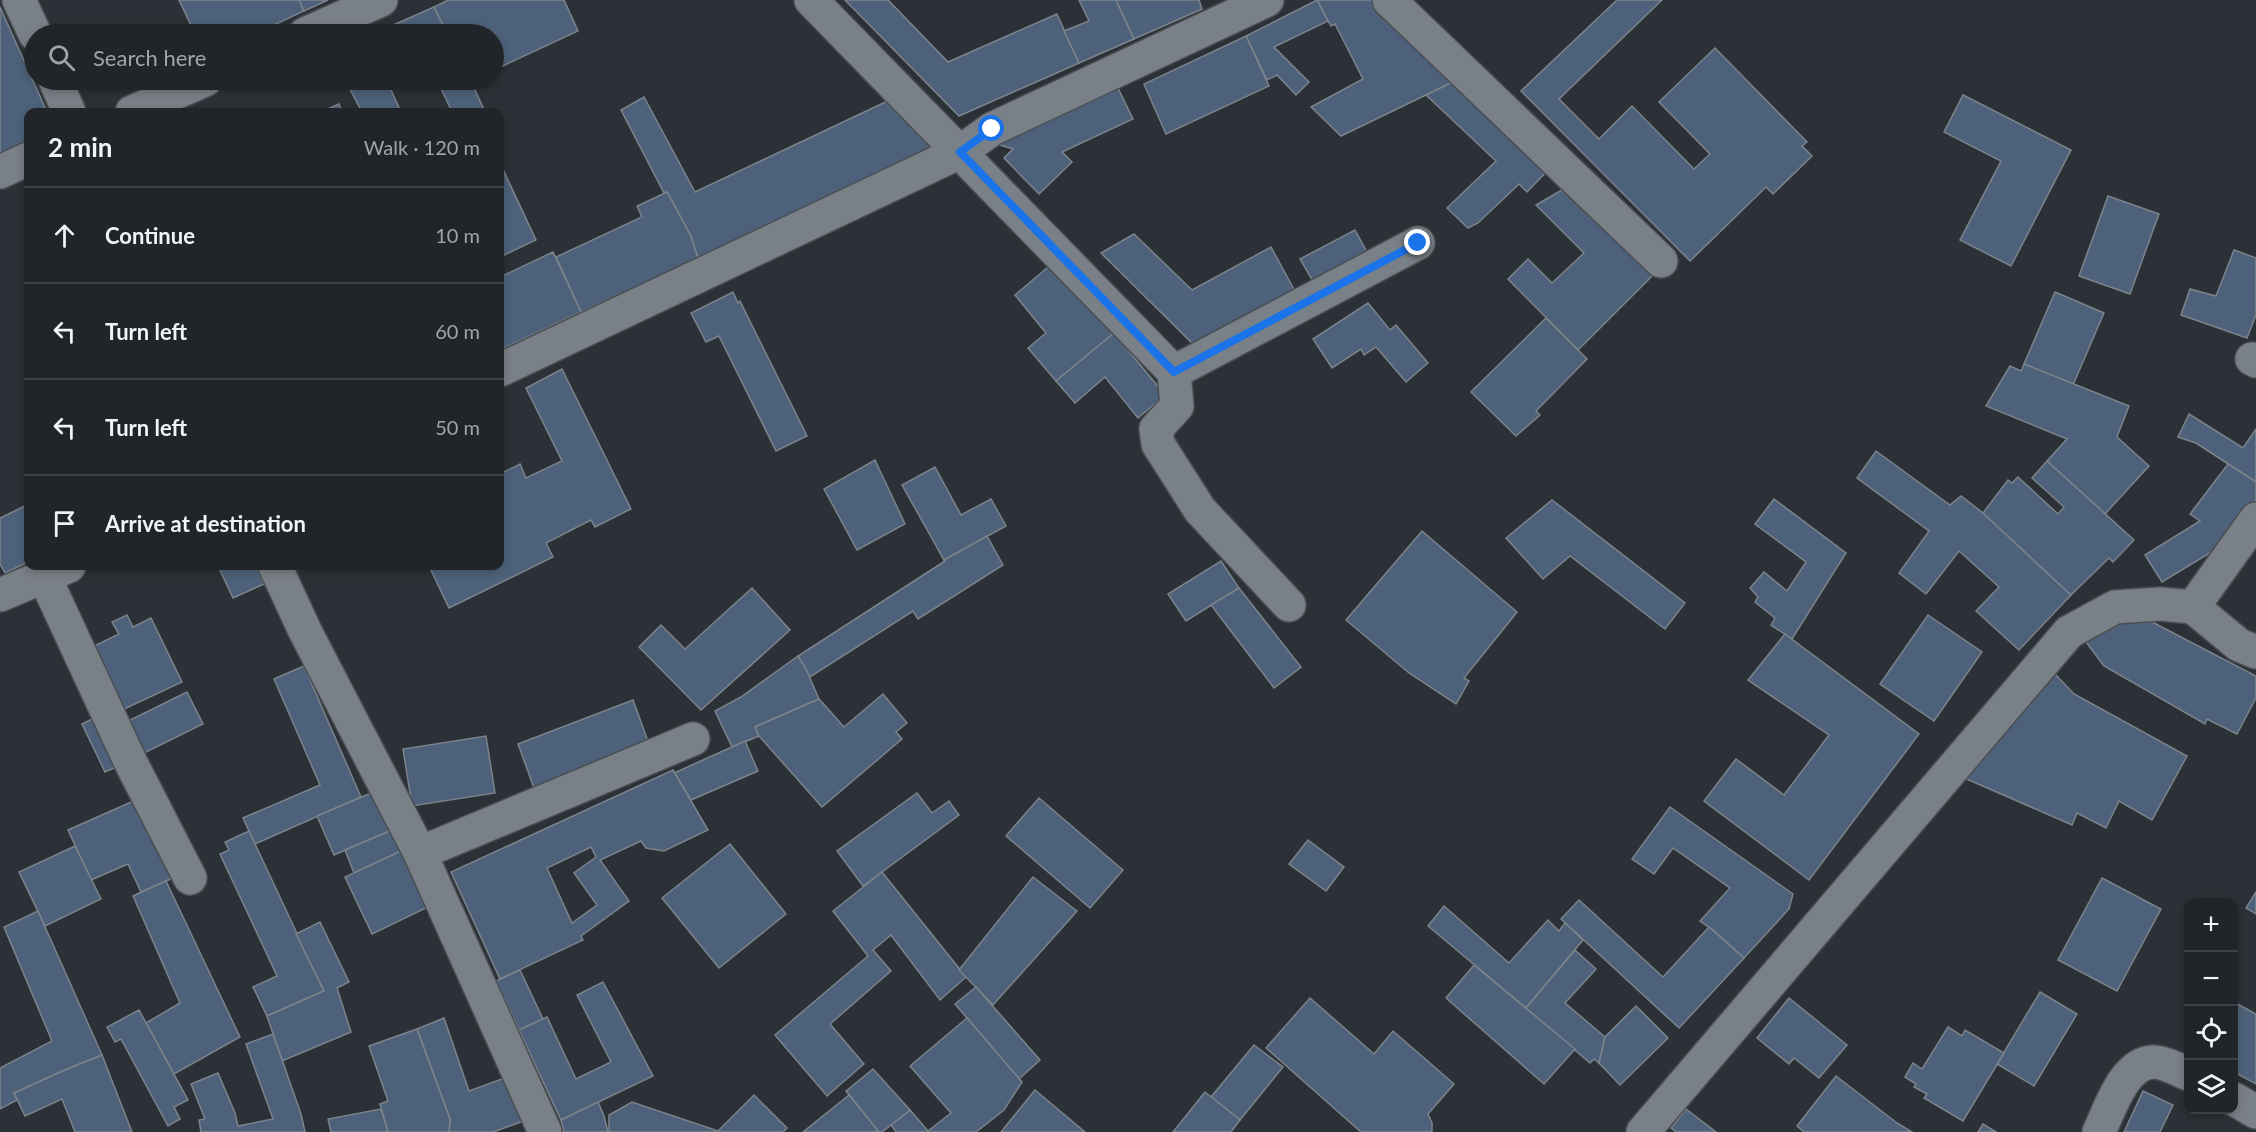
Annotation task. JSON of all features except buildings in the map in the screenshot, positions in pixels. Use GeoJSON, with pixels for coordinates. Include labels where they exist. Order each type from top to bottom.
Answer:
{"type":"FeatureCollection","features":[{"type":"Feature","properties":{"kind":"street"},"geometry":{"type":"LineString","coordinates":[[20,0],[31,24]]}},
{"type":"Feature","properties":{"kind":"street"},"geometry":{"type":"LineString","coordinates":[[327,24],[381,0]]}},
{"type":"Feature","properties":{"kind":"street"},"geometry":{"type":"LineString","coordinates":[[811,0],[1174,372],[1177,406],[1156,429],[1158,444],[1200,510],[1289,605]]}},
{"type":"Feature","properties":{"kind":"street"},"geometry":{"type":"LineString","coordinates":[[504,368],[960,152],[992,129],[1267,0]]}},
{"type":"Feature","properties":{"kind":"street"},"geometry":{"type":"LineString","coordinates":[[1389,0],[1661,261]]}},
{"type":"Feature","properties":{"kind":"street"},"geometry":{"type":"LineString","coordinates":[[59,90],[67,108]]}},
{"type":"Feature","properties":{"kind":"street"},"geometry":{"type":"LineString","coordinates":[[141,108],[182,90]]}},
{"type":"Feature","properties":{"kind":"street"},"geometry":{"type":"LineString","coordinates":[[0,172],[24,161]]}},
{"type":"Feature","properties":{"kind":"street"},"geometry":{"type":"LineString","coordinates":[[1174,372],[1418,243]]}},
{"type":"Feature","properties":{"kind":"street"},"geometry":{"type":"LineString","coordinates":[[2193,607],[2256,519]]}},
{"type":"Feature","properties":{"kind":"street"},"geometry":{"type":"LineString","coordinates":[[277,570],[305,631],[420,853],[545,1132]]}},
{"type":"Feature","properties":{"kind":"street"},"geometry":{"type":"LineString","coordinates":[[0,595],[56,571],[130,760],[190,878]]}},
{"type":"Feature","properties":{"kind":"street"},"geometry":{"type":"LineString","coordinates":[[1642,1132],[2069,632],[2115,608],[2160,604],[2193,607],[2239,645],[2256,652]]}},
{"type":"Feature","properties":{"kind":"street"},"geometry":{"type":"LineString","coordinates":[[420,853],[693,739]]}},
{"type":"Feature","properties":{"kind":"street"},"geometry":{"type":"LineString","coordinates":[[2099,1132],[2127,1076],[2140,1065],[2155,1062],[2184,1073]]}},
{"type":"Feature","properties":{"kind":"street"},"geometry":{"type":"LineString","coordinates":[[2238,1101],[2256,1112]]}},
{"type":"Feature","properties":{"kind":"route"},"geometry":{"type":"LineString","coordinates":[[992,129],[960,152],[1174,372],[1418,243]]}}]}
